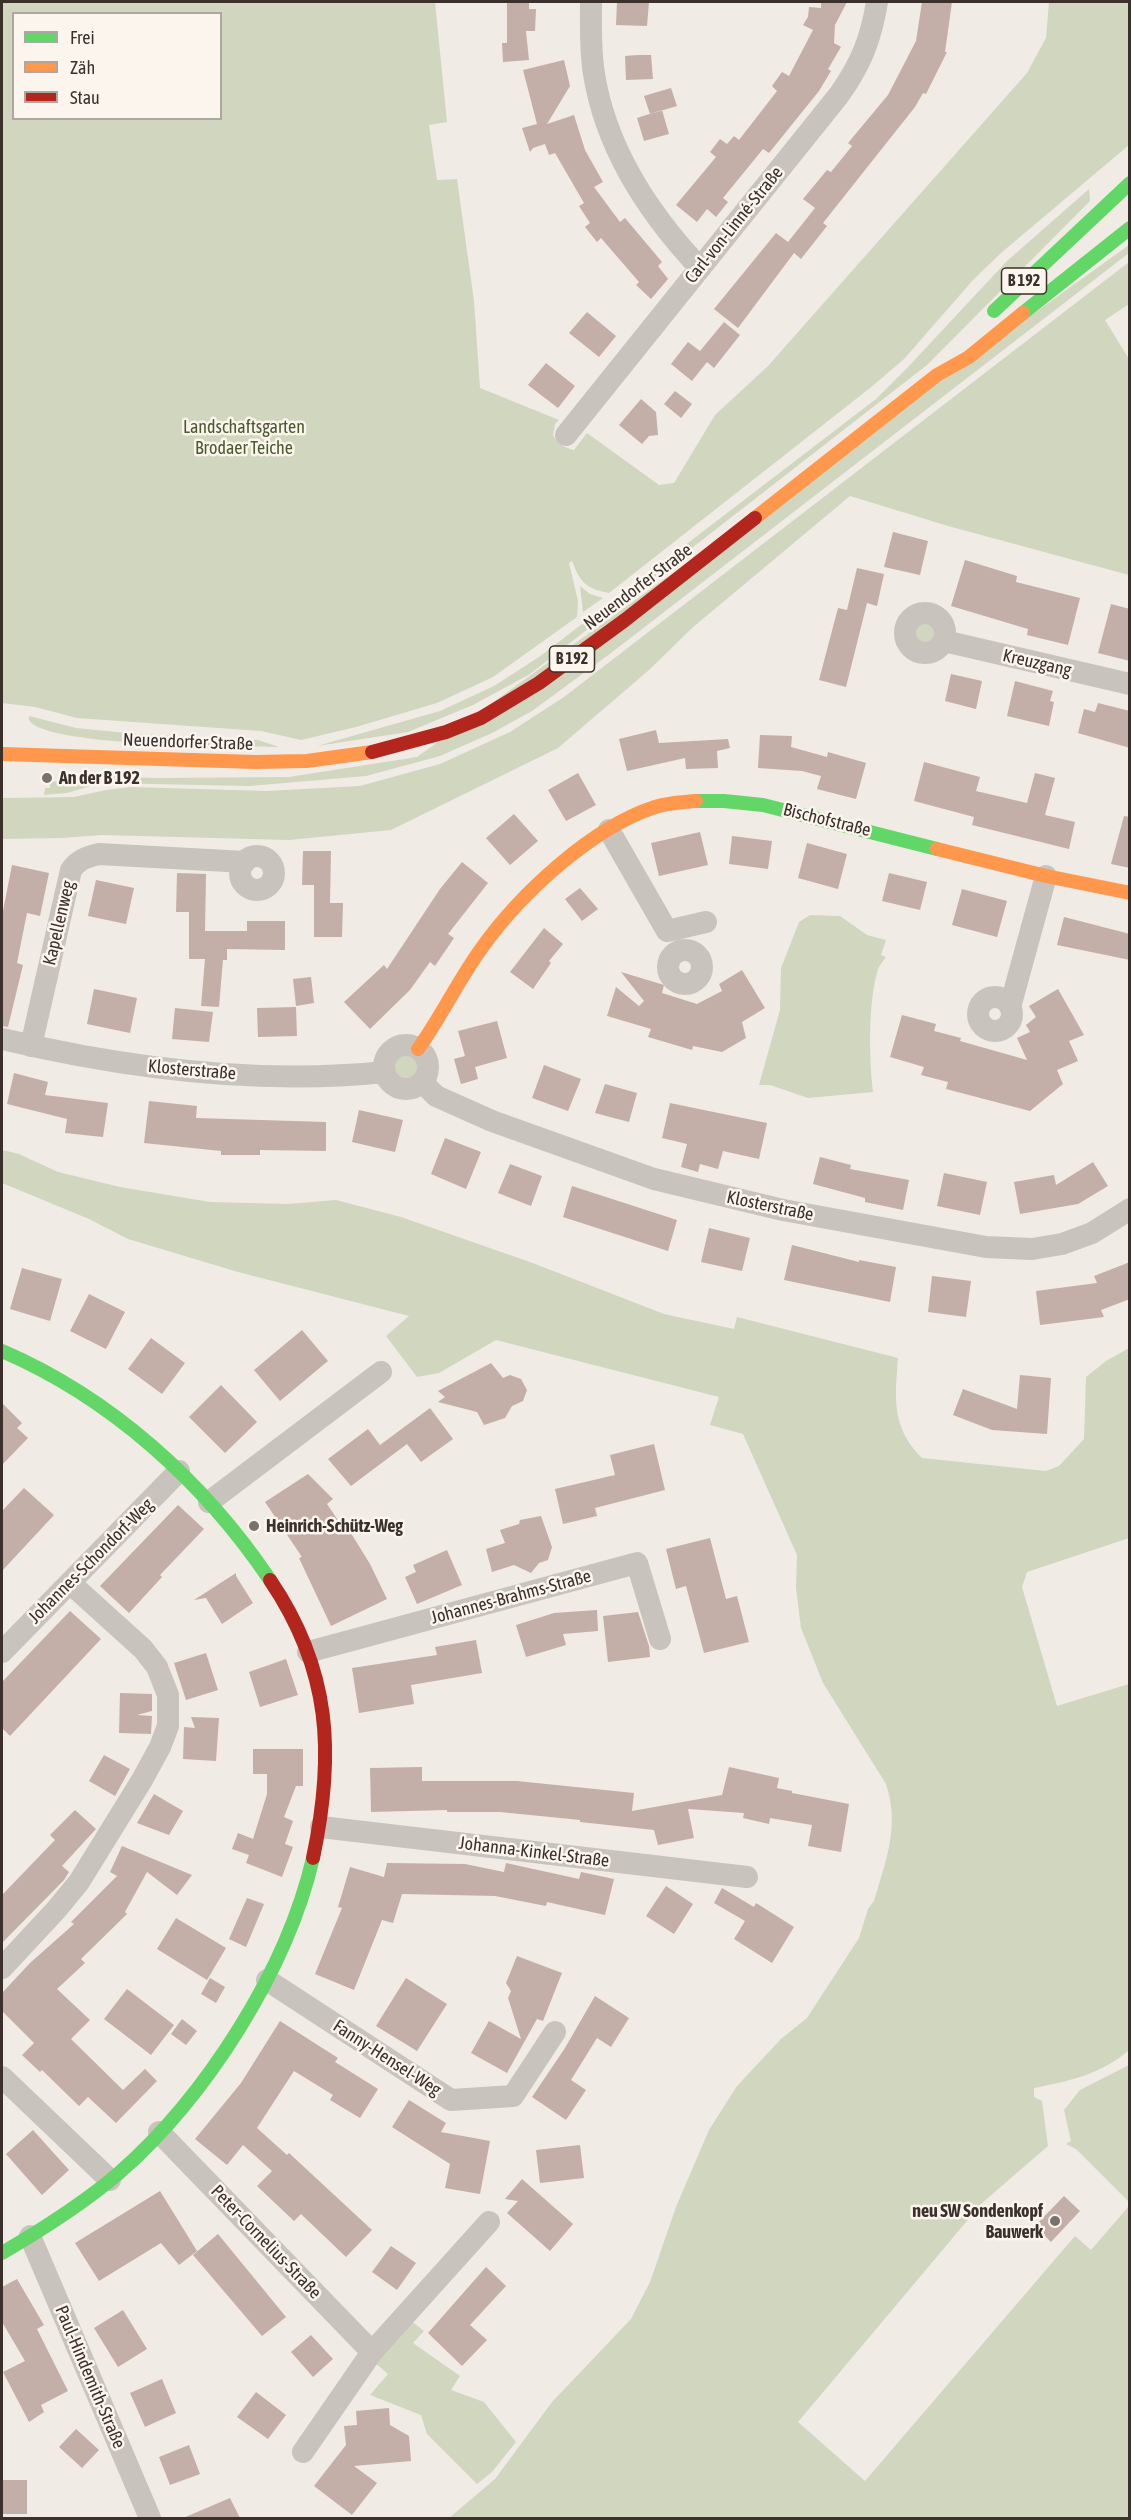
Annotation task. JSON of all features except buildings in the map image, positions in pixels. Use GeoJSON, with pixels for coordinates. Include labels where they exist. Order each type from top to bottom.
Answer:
{"type":"FeatureCollection","features":[{"type":"Feature","properties":{"kind":"street"},"geometry":{"type":"LineString","coordinates":[[591,2],[590,39],[594,74],[612,140],[654,214],[700,268]]}},
{"type":"Feature","properties":{"kind":"street","name":"Carl-von-Linné-Straße"},"geometry":{"type":"LineString","coordinates":[[566,435],[856,71],[871,33],[877,2]]}},
{"type":"Feature","properties":{"kind":"street","name":"B 192"},"geometry":{"type":"LineString","coordinates":[[984,321],[1130,183]]}},
{"type":"Feature","properties":{"kind":"street","name":"Neuendorfer Straße"},"geometry":{"type":"LineString","coordinates":[[2,754],[255,762],[307,761],[360,754],[410,743],[481,718],[539,683],[626,620],[937,375],[969,357],[1073,271],[1130,228]]}},
{"type":"Feature","properties":{"kind":"street","name":"Neuendorfer Straße"},"geometry":{"type":"LineString","coordinates":[[937,375],[959,345]]}},
{"type":"Feature","properties":{"kind":"street","name":"Kreuzgang"},"geometry":{"type":"LineString","coordinates":[[944,641],[1130,684]]}},
{"type":"Feature","properties":{"kind":"street","name":"Bischofstraße"},"geometry":{"type":"LineString","coordinates":[[418,1049],[495,931],[556,867],[587,843],[656,807],[697,800],[732,800],[774,807],[1046,876],[1130,893]]}},
{"type":"Feature","properties":{"kind":"street"},"geometry":{"type":"LineString","coordinates":[[609,830],[678,951]]}},
{"type":"Feature","properties":{"kind":"street","name":"Kapellenweg"},"geometry":{"type":"LineString","coordinates":[[31,1046],[71,870],[76,862],[86,856],[99,854],[244,862]]}},
{"type":"Feature","properties":{"kind":"street"},"geometry":{"type":"LineString","coordinates":[[1010,1007],[1046,876]]}},
{"type":"Feature","properties":{"kind":"street"},"geometry":{"type":"LineString","coordinates":[[667,931],[706,922]]}},
{"type":"Feature","properties":{"kind":"street","name":"Klosterstraße"},"geometry":{"type":"LineString","coordinates":[[2,1039],[158,1069],[306,1076],[385,1072]]}},
{"type":"Feature","properties":{"kind":"street"},"geometry":{"type":"LineString","coordinates":[[404,1046],[418,1049],[423,1054],[428,1068],[422,1082],[414,1088],[400,1088],[387,1079],[386,1059],[396,1048],[404,1046]]}},
{"type":"Feature","properties":{"kind":"street","name":"Klosterstraße"},"geometry":{"type":"LineString","coordinates":[[422,1082],[436,1096],[492,1121],[654,1179],[783,1210],[974,1245],[1032,1249],[1062,1244],[1092,1233],[1130,1209]]}},
{"type":"Feature","properties":{"kind":"street"},"geometry":{"type":"LineString","coordinates":[[2,1351],[42,1369],[78,1390],[130,1428],[179,1471],[243,1541],[266,1574],[308,1653],[319,1693],[326,1741],[327,1778],[321,1827],[302,1890],[267,1980],[220,2056],[136,2157],[72,2210],[2,2253]]}},
{"type":"Feature","properties":{"kind":"street"},"geometry":{"type":"LineString","coordinates":[[209,1503],[381,1372]]}},
{"type":"Feature","properties":{"kind":"street","name":"Johannes-Schondorf-Weg"},"geometry":{"type":"LineString","coordinates":[[2,1652],[179,1471]]}},
{"type":"Feature","properties":{"kind":"street","name":"Johannes-Brahms-Straße"},"geometry":{"type":"LineString","coordinates":[[308,1653],[637,1563],[660,1639]]}},
{"type":"Feature","properties":{"kind":"street"},"geometry":{"type":"LineString","coordinates":[[2,1968],[56,1910],[79,1881],[142,1780],[160,1747],[168,1726],[168,1695],[158,1667],[143,1649],[70,1583]]}},
{"type":"Feature","properties":{"kind":"street","name":"Johanna-Kinkel-Straße"},"geometry":{"type":"LineString","coordinates":[[321,1827],[747,1877]]}},
{"type":"Feature","properties":{"kind":"street","name":"Fanny-Hensel-Weg"},"geometry":{"type":"LineString","coordinates":[[267,1980],[451,2100],[513,2096],[555,2032]]}},
{"type":"Feature","properties":{"kind":"street"},"geometry":{"type":"LineString","coordinates":[[2,2077],[110,2180]]}},
{"type":"Feature","properties":{"kind":"street","name":"Peter-Cornelius-Straße"},"geometry":{"type":"LineString","coordinates":[[159,2132],[372,2352]]}},
{"type":"Feature","properties":{"kind":"street"},"geometry":{"type":"LineString","coordinates":[[303,2452],[372,2352],[489,2222]]}},
{"type":"Feature","properties":{"kind":"street","name":"Paul-Hindemith-Straße"},"geometry":{"type":"LineString","coordinates":[[30,2236],[150,2518]]}},
{"type":"Feature","properties":{"kind":"green space","name":"Landschaftsgarten Brodaer Teiche"},"geometry":{"type":"Polygon","coordinates":[[[2,2],[435,2],[447,122],[429,125],[437,180],[457,179],[474,301],[480,388],[559,420],[555,424],[553,435],[559,443],[568,448],[574,450],[587,433],[659,485],[674,483],[715,415],[768,366],[1027,73],[1046,38],[1049,2],[1127,2],[1129,4],[1129,145],[1001,253],[973,280],[904,359],[609,593],[585,584],[572,561],[569,563],[578,601],[577,617],[493,677],[437,703],[356,727],[301,740],[261,731],[77,718],[35,707],[2,703],[2,2]]]}},
{"type":"Feature","properties":{"kind":"green space"},"geometry":{"type":"Polygon","coordinates":[[[1089,189],[1090,201],[927,365],[530,674],[473,705],[408,732],[317,746],[440,711],[494,686],[539,657],[876,399],[1007,261],[1089,189]]]}},
{"type":"Feature","properties":{"kind":"green space"},"geometry":{"type":"Polygon","coordinates":[[[1129,245],[1129,253],[611,653],[532,711],[492,733],[440,756],[366,776],[250,786],[101,783],[67,793],[44,795],[45,788],[50,788],[50,782],[107,776],[289,777],[417,757],[1129,245]]]}},
{"type":"Feature","properties":{"kind":"green space"},"geometry":{"type":"Polygon","coordinates":[[[1129,262],[1129,304],[1105,320],[1129,359],[1129,575],[948,526],[850,496],[692,628],[649,670],[558,748],[391,830],[289,840],[102,835],[2,839],[2,798],[74,797],[131,787],[267,791],[360,786],[440,764],[510,732],[564,697],[1129,262]]]}},
{"type":"Feature","properties":{"kind":"green space"},"geometry":{"type":"Polygon","coordinates":[[[580,586],[590,594],[603,598],[583,612],[580,586]]]}},
{"type":"Feature","properties":{"kind":"green space"},"geometry":{"type":"Polygon","coordinates":[[[921,622],[929,622],[936,629],[936,637],[929,644],[921,644],[914,637],[914,629],[921,622]]]}},
{"type":"Feature","properties":{"kind":"green space"},"geometry":{"type":"Polygon","coordinates":[[[29,716],[76,728],[137,734],[258,740],[279,747],[105,740],[43,729],[29,720],[29,716]]]}},
{"type":"Feature","properties":{"kind":"green space"},"geometry":{"type":"Polygon","coordinates":[[[810,915],[840,916],[867,935],[886,940],[881,955],[886,957],[878,969],[872,997],[870,1046],[873,1092],[808,1098],[770,1085],[759,1085],[780,1010],[781,968],[799,922],[810,915]]]}},
{"type":"Feature","properties":{"kind":"green space"},"geometry":{"type":"Polygon","coordinates":[[[405,1055],[414,1059],[418,1068],[414,1077],[405,1081],[396,1077],[392,1068],[396,1059],[405,1055]]]}},
{"type":"Feature","properties":{"kind":"green space"},"geometry":{"type":"Polygon","coordinates":[[[2,1150],[19,1154],[58,1172],[120,1187],[210,1202],[288,1204],[336,1200],[401,1217],[530,1262],[664,1314],[734,1329],[737,1317],[898,1358],[897,1411],[905,1435],[922,1458],[1046,1471],[1059,1466],[1084,1439],[1086,1377],[1106,1361],[1129,1348],[1129,1538],[1027,1572],[1022,1587],[1057,1706],[1129,1684],[1129,2050],[1096,2071],[1034,2088],[1034,2097],[1042,2101],[1048,2146],[982,2203],[798,2422],[865,2481],[1075,2236],[1091,2250],[1129,2206],[1129,2518],[449,2518],[495,2479],[552,2402],[631,2319],[650,2282],[676,2207],[709,2130],[737,2086],[781,2039],[807,2018],[859,1938],[868,1909],[874,1901],[890,1843],[892,1814],[886,1784],[823,1683],[801,1628],[796,1588],[797,1555],[743,1434],[710,1425],[719,1397],[496,1340],[439,1373],[417,1377],[386,1336],[409,1316],[238,1272],[128,1239],[89,1219],[2,1183],[2,1150]]]}},
{"type":"Feature","properties":{"kind":"green space"},"geometry":{"type":"Polygon","coordinates":[[[1129,2065],[1129,2202],[1076,2149],[1066,2144],[1071,2141],[1064,2110],[1080,2090],[1129,2065]]]}},
{"type":"Feature","properties":{"kind":"green space"},"geometry":{"type":"Polygon","coordinates":[[[410,2320],[424,2331],[413,2343],[460,2376],[451,2390],[484,2402],[516,2442],[492,2472],[477,2484],[427,2434],[421,2415],[370,2395],[388,2374],[374,2362],[410,2320]]]}},
{"type":"Feature","properties":{"kind":"traffic: fast"},"geometry":{"type":"LineString","coordinates":[[994,311],[1130,183]]}},
{"type":"Feature","properties":{"kind":"traffic: fast"},"geometry":{"type":"LineString","coordinates":[[1023,313],[1130,228]]}},
{"type":"Feature","properties":{"kind":"traffic: fast"},"geometry":{"type":"LineString","coordinates":[[696,801],[763,805],[937,849]]}},
{"type":"Feature","properties":{"kind":"traffic: fast"},"geometry":{"type":"LineString","coordinates":[[2,1351],[42,1370],[81,1393],[152,1446],[216,1509],[270,1580]]}},
{"type":"Feature","properties":{"kind":"traffic: fast"},"geometry":{"type":"LineString","coordinates":[[2,2253],[62,2216],[119,2173],[151,2142],[212,2069],[239,2029],[284,1944],[301,1901],[313,1858]]}},
{"type":"Feature","properties":{"kind":"traffic: slow"},"geometry":{"type":"LineString","coordinates":[[755,518],[937,375],[969,357],[1023,313]]}},
{"type":"Feature","properties":{"kind":"traffic: slow"},"geometry":{"type":"LineString","coordinates":[[2,754],[255,762],[307,761],[372,752]]}},
{"type":"Feature","properties":{"kind":"traffic: slow"},"geometry":{"type":"LineString","coordinates":[[418,1049],[481,949],[536,885],[606,830],[655,807],[696,801]]}},
{"type":"Feature","properties":{"kind":"traffic: slow"},"geometry":{"type":"LineString","coordinates":[[937,849],[1046,876],[1130,893]]}},
{"type":"Feature","properties":{"kind":"traffic: jam"},"geometry":{"type":"LineString","coordinates":[[372,752],[446,732],[481,718],[539,683],[625,620],[755,518]]}},
{"type":"Feature","properties":{"kind":"traffic: jam"},"geometry":{"type":"LineString","coordinates":[[270,1580],[306,1647],[323,1714],[324,1783],[313,1858]]}},
{"type":"Feature","properties":{"kind":"place","name":"An der B 192"},"geometry":{"type":"Point","coordinates":[47,778]}},
{"type":"Feature","properties":{"kind":"place","name":"Heinrich-Schütz-Weg"},"geometry":{"type":"Point","coordinates":[254,1526]}},
{"type":"Feature","properties":{"kind":"place","name":"neu SW Sondenkopf Bauwerk"},"geometry":{"type":"Point","coordinates":[1055,2221]}}]}
